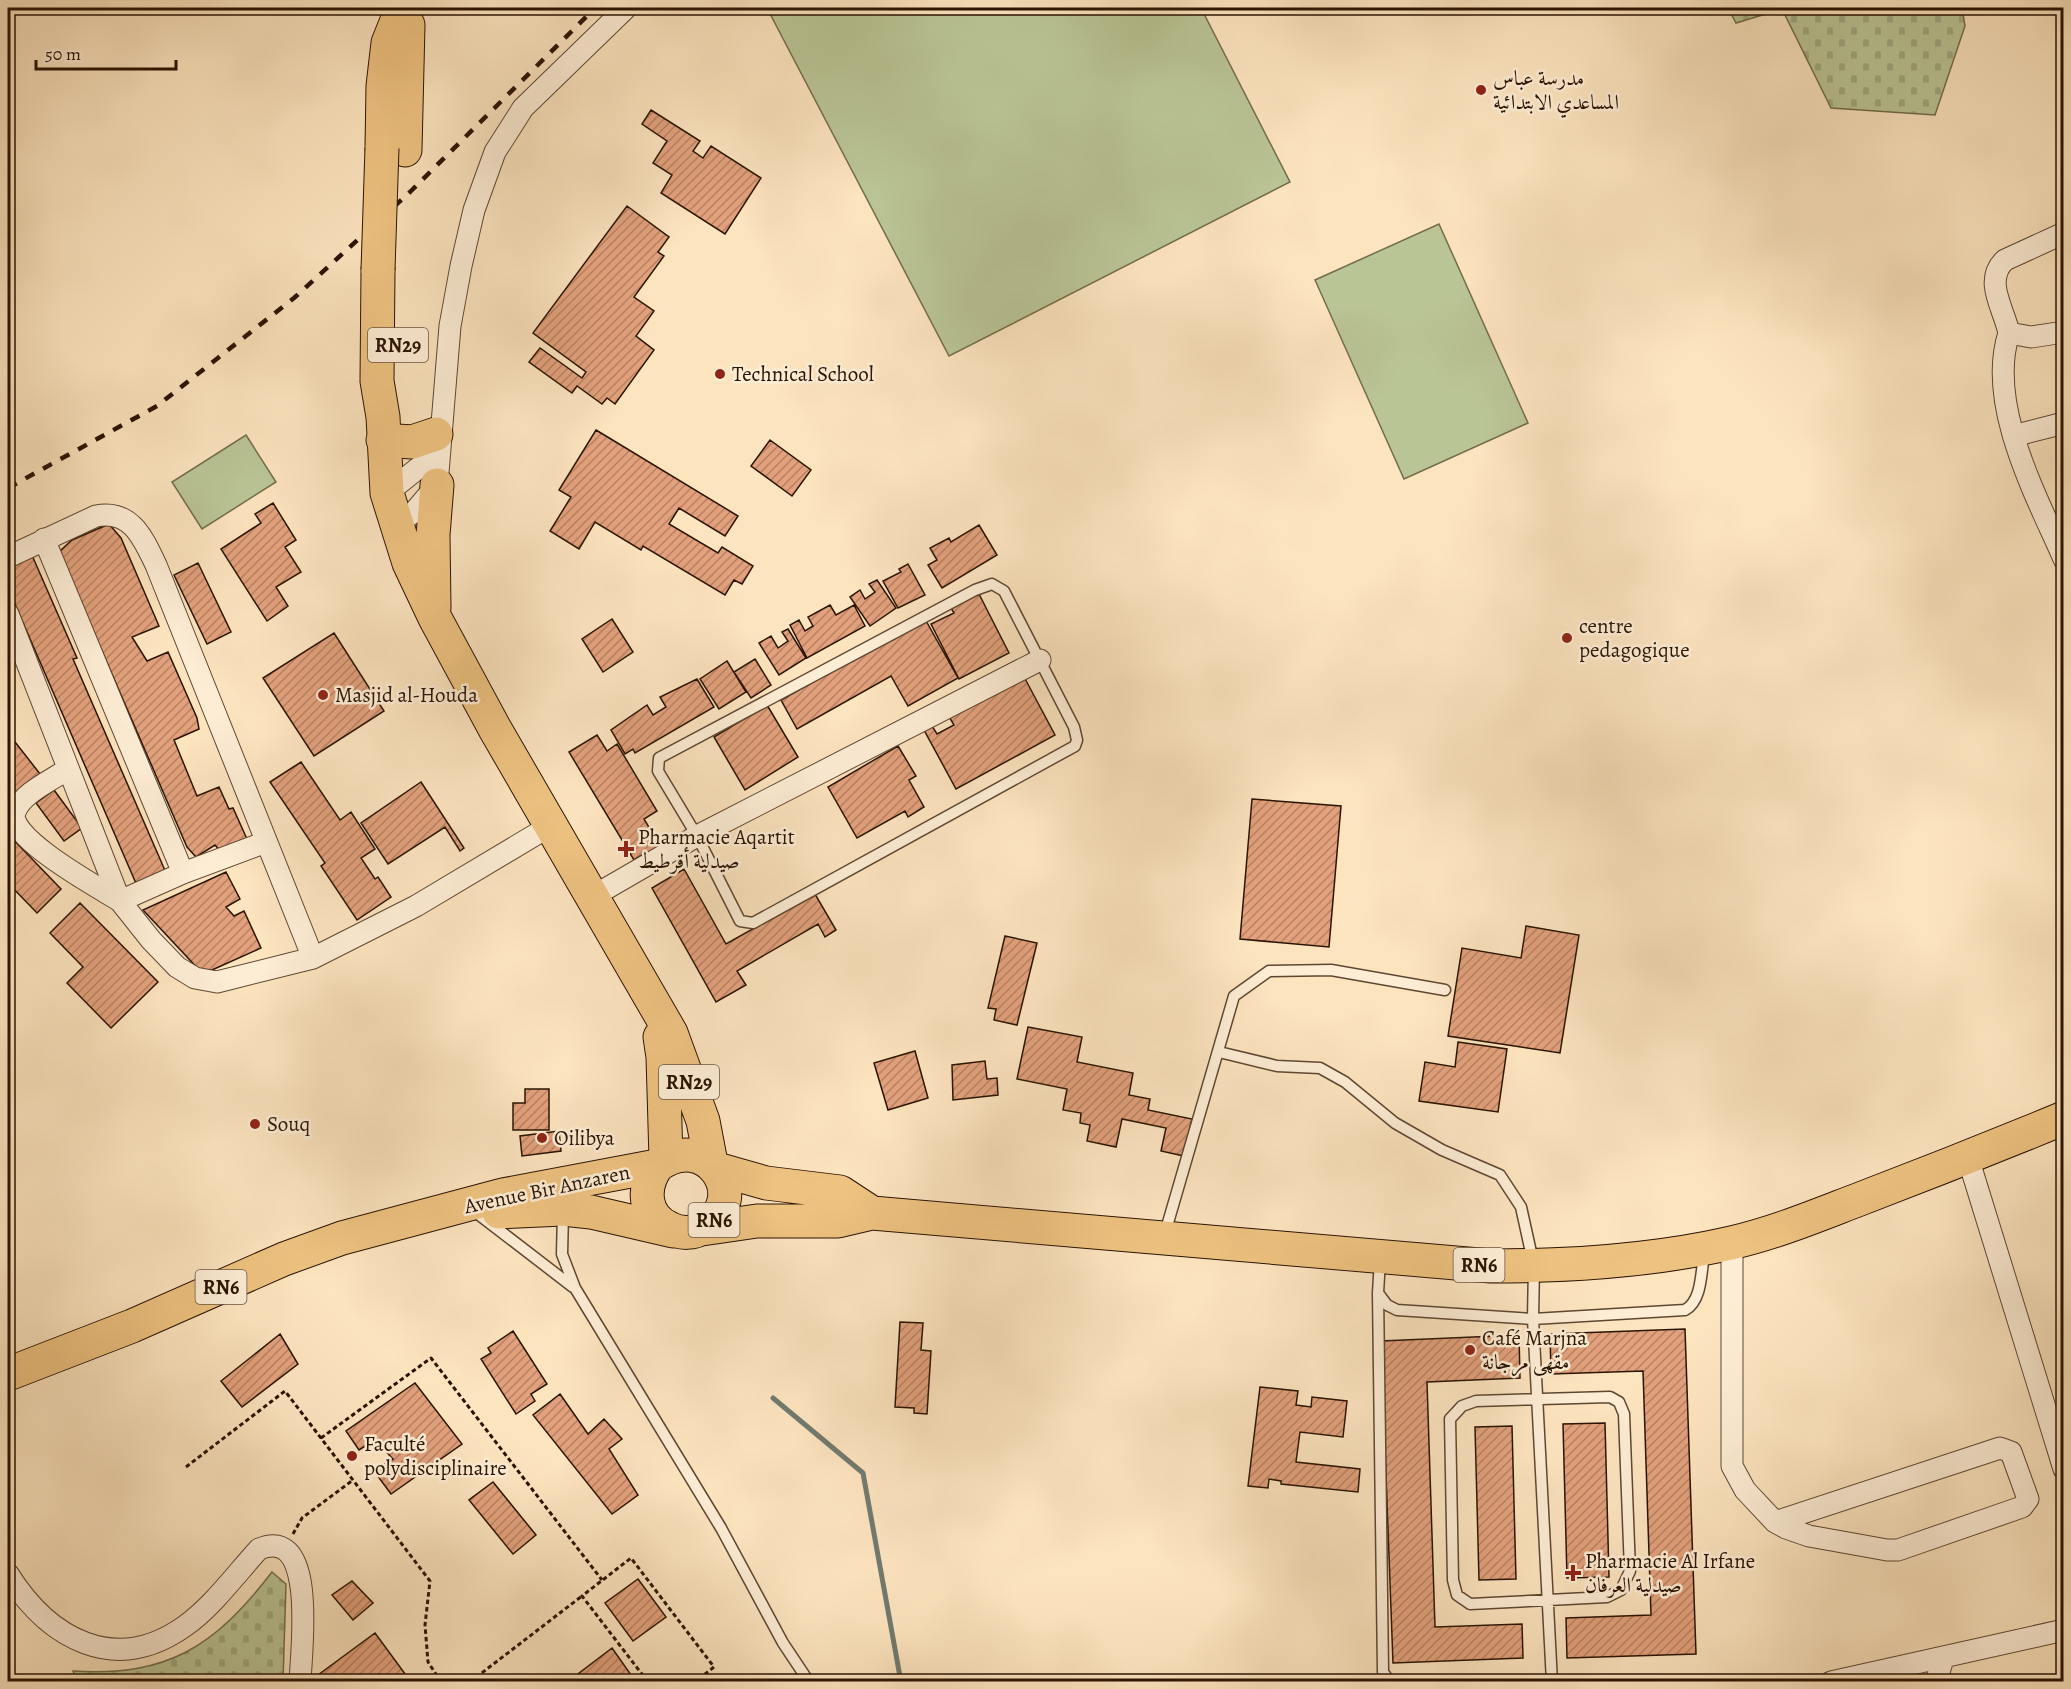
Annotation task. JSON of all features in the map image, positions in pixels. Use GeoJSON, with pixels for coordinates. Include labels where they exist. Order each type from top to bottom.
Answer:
{"type":"FeatureCollection","features":[{"type":"Feature","properties":{"kind":"main road","name":"RN29"},"geometry":{"type":"LineString","coordinates":[[405,8],[409,43],[393,149],[389,270],[396,382],[383,428],[387,493],[395,525],[409,563],[435,618],[590,898],[671,1033],[703,1121],[714,1166]]}},
{"type":"Feature","properties":{"kind":"main road"},"geometry":{"type":"LineString","coordinates":[[383,428],[412,442],[440,426]]}},
{"type":"Feature","properties":{"kind":"main road"},"geometry":{"type":"LineString","coordinates":[[435,618],[433,535],[437,485]]}},
{"type":"Feature","properties":{"kind":"main road","name":"RN29"},"geometry":{"type":"LineString","coordinates":[[654,1005],[663,1057],[662,1162]]}},
{"type":"Feature","properties":{"kind":"main road","name":"RN6"},"geometry":{"type":"LineString","coordinates":[[872,1213],[840,1192],[766,1183],[714,1166],[689,1154],[662,1162],[651,1175],[646,1197],[655,1218],[688,1230],[731,1222],[838,1221],[872,1213],[1491,1266],[1586,1264],[1671,1255],[1718,1246],[1791,1225],[1968,1158],[2064,1118]]}},
{"type":"Feature","properties":{"kind":"main road","name":"Avenue Bir Anzaren"},"geometry":{"type":"LineString","coordinates":[[8,1374],[132,1326],[284,1259],[342,1238],[503,1195],[662,1162]]}},
{"type":"Feature","properties":{"kind":"main road","name":"RN6"},"geometry":{"type":"LineString","coordinates":[[688,1230],[712,1222],[724,1202],[724,1185],[714,1166]]}},
{"type":"Feature","properties":{"kind":"main road","name":"Avenue Bir Anzaren"},"geometry":{"type":"LineString","coordinates":[[438,1212],[478,1214],[563,1209],[688,1230]]}},
{"type":"Feature","properties":{"kind":"street"},"geometry":{"type":"LineString","coordinates":[[395,525],[414,512],[437,485],[440,426],[450,327],[474,210],[495,152],[523,108],[626,8]]}},
{"type":"Feature","properties":{"kind":"street"},"geometry":{"type":"LineString","coordinates":[[2064,233],[2005,260],[1995,272],[1995,287],[2009,333],[2002,362],[2014,446],[2056,522],[2064,559]]}},
{"type":"Feature","properties":{"kind":"street"},"geometry":{"type":"LineString","coordinates":[[2009,333],[2031,337],[2064,332]]}},
{"type":"Feature","properties":{"kind":"street"},"geometry":{"type":"LineString","coordinates":[[2014,438],[2021,434],[2064,423]]}},
{"type":"Feature","properties":{"kind":"street"},"geometry":{"type":"LineString","coordinates":[[387,493],[422,465],[440,426]]}},
{"type":"Feature","properties":{"kind":"street"},"geometry":{"type":"LineString","coordinates":[[8,557],[96,516],[109,513],[126,520],[143,539],[313,958]]}},
{"type":"Feature","properties":{"kind":"street"},"geometry":{"type":"LineString","coordinates":[[44,539],[183,873]]}},
{"type":"Feature","properties":{"kind":"street"},"geometry":{"type":"LineString","coordinates":[[8,614],[120,900],[151,940],[177,967],[195,978],[217,982],[313,958],[416,906],[550,826]]}},
{"type":"Feature","properties":{"kind":"street"},"geometry":{"type":"LineString","coordinates":[[590,898],[697,836],[1040,660]]}},
{"type":"Feature","properties":{"kind":"street"},"geometry":{"type":"LineString","coordinates":[[68,768],[19,805],[14,814],[14,820],[18,827],[48,855],[120,900]]}},
{"type":"Feature","properties":{"kind":"street"},"geometry":{"type":"LineString","coordinates":[[120,900],[183,873],[266,843]]}},
{"type":"Feature","properties":{"kind":"street"},"geometry":{"type":"LineString","coordinates":[[1968,1158],[2064,1469]]}},
{"type":"Feature","properties":{"kind":"street"},"geometry":{"type":"LineString","coordinates":[[1718,1246],[1732,1466],[1745,1490],[1775,1522],[1809,1536],[1898,1550],[2022,1507],[2028,1499],[2011,1452],[2000,1448],[1775,1522]]}},
{"type":"Feature","properties":{"kind":"street"},"geometry":{"type":"LineString","coordinates":[[8,1574],[31,1604],[58,1629],[86,1646],[117,1650],[154,1642],[186,1625],[259,1549],[269,1545],[284,1549],[293,1556],[301,1576],[300,1682]]}},
{"type":"Feature","properties":{"kind":"street"},"geometry":{"type":"LineString","coordinates":[[1831,1682],[1943,1659],[2064,1630]]}},
{"type":"Feature","properties":{"kind":"street"},"geometry":{"type":"LineString","coordinates":[[1936,1682],[1943,1659]]}},
{"type":"Feature","properties":{"kind":"lane"},"geometry":{"type":"LineString","coordinates":[[992,585],[1004,591],[1040,660],[1074,727],[1077,740],[1075,746],[753,923],[744,924],[737,918],[697,836],[658,771],[659,759],[975,590],[992,585]]}},
{"type":"Feature","properties":{"kind":"lane"},"geometry":{"type":"LineString","coordinates":[[1163,1239],[1234,996],[1269,971],[1331,970],[1445,990]]}},
{"type":"Feature","properties":{"kind":"lane"},"geometry":{"type":"LineString","coordinates":[[1219,1052],[1277,1066],[1320,1068],[1345,1082],[1395,1123],[1442,1150],[1500,1175],[1521,1207],[1534,1266],[1536,1400],[1552,1682]]}},
{"type":"Feature","properties":{"kind":"lane"},"geometry":{"type":"LineString","coordinates":[[563,1209],[562,1254],[575,1288],[721,1528],[783,1643],[808,1682]]}},
{"type":"Feature","properties":{"kind":"lane"},"geometry":{"type":"LineString","coordinates":[[478,1214],[575,1288]]}},
{"type":"Feature","properties":{"kind":"lane"},"geometry":{"type":"LineString","coordinates":[[1378,1293],[1387,1305],[1397,1310],[1533,1319],[1685,1310],[1693,1306],[1718,1246]]}},
{"type":"Feature","properties":{"kind":"lane"},"geometry":{"type":"LineString","coordinates":[[1380,1257],[1378,1293],[1383,1672],[1390,1682]]}},
{"type":"Feature","properties":{"kind":"lane"},"geometry":{"type":"LineString","coordinates":[[1610,1397],[1619,1402],[1624,1414],[1630,1571],[1622,1590],[1607,1597],[1547,1602],[1470,1604],[1457,1595],[1453,1580],[1450,1419],[1462,1406],[1476,1401],[1610,1397]]}},
{"type":"Feature","properties":{"kind":"path"},"geometry":{"type":"LineString","coordinates":[[321,1438],[431,1358],[602,1580]]}},
{"type":"Feature","properties":{"kind":"path"},"geometry":{"type":"LineString","coordinates":[[186,1467],[285,1392],[430,1581],[425,1625],[428,1662],[441,1682]]}},
{"type":"Feature","properties":{"kind":"path"},"geometry":{"type":"LineString","coordinates":[[284,1549],[302,1518],[353,1480]]}},
{"type":"Feature","properties":{"kind":"path"},"geometry":{"type":"LineString","coordinates":[[470,1682],[631,1558],[714,1667],[696,1682]]}},
{"type":"Feature","properties":{"kind":"path"},"geometry":{"type":"LineString","coordinates":[[582,1596],[648,1682]]}},
{"type":"Feature","properties":{"kind":"green space"},"geometry":{"type":"Polygon","coordinates":[[[767,8],[1201,8],[1290,182],[949,356],[767,8]]]}},
{"type":"Feature","properties":{"kind":"green space"},"geometry":{"type":"Polygon","coordinates":[[[1728,8],[1962,8],[1965,26],[1935,115],[1831,108],[1782,9],[1736,23],[1728,8]]]}},
{"type":"Feature","properties":{"kind":"green space"},"geometry":{"type":"Polygon","coordinates":[[[1439,224],[1528,423],[1404,479],[1315,280],[1439,224]]]}},
{"type":"Feature","properties":{"kind":"green space"},"geometry":{"type":"Polygon","coordinates":[[[246,435],[276,482],[202,529],[172,482],[246,435]]]}},
{"type":"Feature","properties":{"kind":"green space"},"geometry":{"type":"Polygon","coordinates":[[[272,1572],[286,1584],[283,1681],[78,1681],[73,1671],[107,1672],[137,1668],[163,1662],[187,1652],[230,1620],[272,1572]]]}},
{"type":"Feature","properties":{"kind":"building"},"geometry":{"type":"Polygon","coordinates":[[[651,110],[700,141],[693,151],[703,158],[711,146],[761,178],[725,234],[661,193],[672,175],[653,163],[667,141],[642,124],[651,110]]]}},
{"type":"Feature","properties":{"kind":"building"},"geometry":{"type":"Polygon","coordinates":[[[627,206],[669,237],[658,252],[664,256],[634,297],[654,311],[636,336],[654,350],[615,404],[607,398],[602,404],[577,386],[572,393],[529,362],[540,348],[582,378],[586,372],[533,333],[627,206]]]}},
{"type":"Feature","properties":{"kind":"building"},"geometry":{"type":"Polygon","coordinates":[[[596,430],[738,516],[725,536],[679,508],[669,524],[718,553],[722,547],[753,566],[742,584],[734,580],[725,595],[643,546],[641,550],[595,522],[579,549],[550,531],[571,497],[559,490],[596,430]]]}},
{"type":"Feature","properties":{"kind":"building"},"geometry":{"type":"Polygon","coordinates":[[[770,440],[811,470],[792,496],[751,466],[770,440]]]}},
{"type":"Feature","properties":{"kind":"building"},"geometry":{"type":"Polygon","coordinates":[[[273,503],[296,540],[285,547],[301,572],[276,587],[288,606],[267,621],[221,549],[261,523],[255,514],[273,503]]]}},
{"type":"Feature","properties":{"kind":"building"},"geometry":{"type":"Polygon","coordinates":[[[109,524],[121,538],[159,626],[132,637],[147,661],[168,652],[197,718],[199,729],[174,740],[197,796],[219,787],[229,809],[233,808],[247,839],[220,851],[215,845],[196,857],[187,847],[59,552],[72,540],[109,524]]]}},
{"type":"Feature","properties":{"kind":"building"},"geometry":{"type":"Polygon","coordinates":[[[979,525],[997,555],[942,588],[928,565],[937,560],[930,548],[949,538],[951,542],[979,525]]]}},
{"type":"Feature","properties":{"kind":"building"},"geometry":{"type":"Polygon","coordinates":[[[31,553],[77,658],[73,659],[167,875],[138,888],[8,588],[8,563],[31,553]]]}},
{"type":"Feature","properties":{"kind":"building"},"geometry":{"type":"Polygon","coordinates":[[[198,563],[231,632],[207,644],[174,575],[198,563]]]}},
{"type":"Feature","properties":{"kind":"building"},"geometry":{"type":"Polygon","coordinates":[[[908,564],[925,595],[898,608],[883,581],[901,572],[899,569],[908,564]]]}},
{"type":"Feature","properties":{"kind":"building"},"geometry":{"type":"Polygon","coordinates":[[[877,580],[896,608],[870,626],[850,597],[860,590],[865,599],[875,592],[869,584],[877,580]]]}},
{"type":"Feature","properties":{"kind":"building"},"geometry":{"type":"Polygon","coordinates":[[[979,594],[1009,653],[959,679],[931,624],[954,613],[951,608],[979,594]]]}},
{"type":"Feature","properties":{"kind":"building"},"geometry":{"type":"Polygon","coordinates":[[[830,605],[836,615],[854,605],[865,626],[807,658],[790,625],[799,620],[805,631],[813,626],[808,617],[830,605]]]}},
{"type":"Feature","properties":{"kind":"building"},"geometry":{"type":"Polygon","coordinates":[[[612,619],[633,652],[603,672],[582,639],[612,619]]]}},
{"type":"Feature","properties":{"kind":"building"},"geometry":{"type":"Polygon","coordinates":[[[925,619],[958,678],[908,706],[891,676],[797,729],[781,700],[925,619]]]}},
{"type":"Feature","properties":{"kind":"building"},"geometry":{"type":"Polygon","coordinates":[[[788,629],[806,658],[779,675],[759,643],[771,636],[778,648],[788,641],[782,632],[788,629]]]}},
{"type":"Feature","properties":{"kind":"building","name":"Masjid al-Houda"},"geometry":{"type":"Polygon","coordinates":[[[334,633],[384,711],[314,756],[263,678],[334,633]]]}},
{"type":"Feature","properties":{"kind":"building"},"geometry":{"type":"Polygon","coordinates":[[[755,659],[771,685],[751,698],[734,672],[755,659]]]}},
{"type":"Feature","properties":{"kind":"building"},"geometry":{"type":"Polygon","coordinates":[[[727,661],[746,692],[719,709],[700,679],[727,661]]]}},
{"type":"Feature","properties":{"kind":"building"},"geometry":{"type":"Polygon","coordinates":[[[1023,675],[1055,735],[956,789],[924,730],[932,726],[937,734],[954,725],[948,715],[1023,675]]]}},
{"type":"Feature","properties":{"kind":"building"},"geometry":{"type":"Polygon","coordinates":[[[697,679],[714,707],[635,753],[633,749],[625,754],[611,730],[647,705],[653,715],[666,707],[660,697],[697,679]]]}},
{"type":"Feature","properties":{"kind":"building"},"geometry":{"type":"Polygon","coordinates":[[[767,705],[798,757],[745,790],[714,737],[767,705]]]}},
{"type":"Feature","properties":{"kind":"building"},"geometry":{"type":"Polygon","coordinates":[[[8,733],[44,779],[8,805],[8,733]]]}},
{"type":"Feature","properties":{"kind":"building"},"geometry":{"type":"Polygon","coordinates":[[[597,735],[607,751],[617,744],[657,811],[644,819],[663,851],[651,858],[647,852],[634,860],[569,752],[597,735]]]}},
{"type":"Feature","properties":{"kind":"building"},"geometry":{"type":"Polygon","coordinates":[[[898,746],[916,776],[909,780],[924,807],[908,817],[905,811],[857,838],[828,787],[898,746]]]}},
{"type":"Feature","properties":{"kind":"building"},"geometry":{"type":"Polygon","coordinates":[[[301,762],[340,820],[351,812],[375,849],[361,858],[375,879],[378,877],[391,897],[357,920],[321,866],[325,863],[270,782],[301,762]]]}},
{"type":"Feature","properties":{"kind":"building"},"geometry":{"type":"Polygon","coordinates":[[[421,782],[464,848],[460,851],[445,827],[388,864],[361,823],[421,782]]]}},
{"type":"Feature","properties":{"kind":"building"},"geometry":{"type":"Polygon","coordinates":[[[54,790],[82,828],[64,841],[36,803],[54,790]]]}},
{"type":"Feature","properties":{"kind":"building"},"geometry":{"type":"Polygon","coordinates":[[[1252,799],[1341,806],[1329,947],[1240,939],[1252,799]]]}},
{"type":"Feature","properties":{"kind":"building"},"geometry":{"type":"Polygon","coordinates":[[[8,834],[61,889],[37,913],[8,883],[8,834]]]}},
{"type":"Feature","properties":{"kind":"building"},"geometry":{"type":"Polygon","coordinates":[[[684,869],[726,944],[815,894],[836,930],[825,937],[818,924],[737,971],[746,985],[716,1002],[652,888],[684,869]]]}},
{"type":"Feature","properties":{"kind":"building"},"geometry":{"type":"Polygon","coordinates":[[[226,872],[240,899],[226,907],[234,916],[244,911],[261,948],[203,974],[143,910],[226,872]]]}},
{"type":"Feature","properties":{"kind":"building"},"geometry":{"type":"Polygon","coordinates":[[[80,903],[158,982],[111,1028],[67,983],[83,967],[50,933],[80,903]]]}},
{"type":"Feature","properties":{"kind":"building"},"geometry":{"type":"Polygon","coordinates":[[[1526,926],[1579,935],[1560,1053],[1448,1036],[1462,948],[1521,958],[1526,926]]]}},
{"type":"Feature","properties":{"kind":"building"},"geometry":{"type":"Polygon","coordinates":[[[1005,936],[1037,943],[1017,1025],[994,1020],[996,1009],[988,1008],[1005,936]]]}},
{"type":"Feature","properties":{"kind":"building"},"geometry":{"type":"Polygon","coordinates":[[[1028,1027],[1082,1037],[1077,1062],[1133,1073],[1129,1095],[1150,1099],[1148,1110],[1192,1119],[1184,1156],[1161,1151],[1166,1128],[1122,1119],[1116,1147],[1087,1141],[1090,1125],[1080,1123],[1081,1113],[1063,1110],[1067,1089],[1017,1079],[1028,1027]]]}},
{"type":"Feature","properties":{"kind":"building"},"geometry":{"type":"Polygon","coordinates":[[[1458,1042],[1507,1049],[1498,1112],[1419,1101],[1425,1062],[1455,1067],[1458,1042]]]}},
{"type":"Feature","properties":{"kind":"building"},"geometry":{"type":"Polygon","coordinates":[[[915,1051],[928,1098],[888,1110],[874,1063],[915,1051]]]}},
{"type":"Feature","properties":{"kind":"building"},"geometry":{"type":"Polygon","coordinates":[[[985,1061],[987,1079],[997,1078],[998,1095],[953,1100],[952,1065],[985,1061]]]}},
{"type":"Feature","properties":{"kind":"building"},"geometry":{"type":"Polygon","coordinates":[[[525,1089],[549,1089],[549,1130],[513,1130],[513,1103],[525,1103],[525,1089]]]}},
{"type":"Feature","properties":{"kind":"building"},"geometry":{"type":"Polygon","coordinates":[[[559,1131],[561,1151],[522,1156],[520,1136],[559,1131]]]}},
{"type":"Feature","properties":{"kind":"building"},"geometry":{"type":"Polygon","coordinates":[[[900,1322],[923,1323],[921,1350],[931,1351],[927,1414],[914,1413],[914,1408],[895,1407],[900,1322]]]}},
{"type":"Feature","properties":{"kind":"building"},"geometry":{"type":"Polygon","coordinates":[[[1685,1329],[1696,1654],[1567,1658],[1566,1618],[1651,1615],[1643,1371],[1551,1374],[1550,1334],[1685,1329]]]}},
{"type":"Feature","properties":{"kind":"building"},"geometry":{"type":"Polygon","coordinates":[[[513,1331],[547,1384],[531,1394],[535,1401],[516,1414],[481,1359],[491,1353],[488,1348],[513,1331]]]}},
{"type":"Feature","properties":{"kind":"building"},"geometry":{"type":"Polygon","coordinates":[[[280,1334],[298,1364],[242,1407],[221,1381],[280,1334]]]}},
{"type":"Feature","properties":{"kind":"building"},"geometry":{"type":"Polygon","coordinates":[[[1519,1335],[1520,1378],[1427,1382],[1435,1627],[1522,1624],[1523,1658],[1393,1663],[1381,1341],[1519,1335]]]}},
{"type":"Feature","properties":{"kind":"building"},"geometry":{"type":"Polygon","coordinates":[[[415,1383],[462,1444],[391,1494],[374,1471],[393,1459],[375,1440],[359,1450],[346,1431],[415,1383]]]}},
{"type":"Feature","properties":{"kind":"building"},"geometry":{"type":"Polygon","coordinates":[[[1260,1387],[1298,1391],[1296,1405],[1311,1407],[1312,1397],[1347,1401],[1343,1437],[1300,1432],[1296,1462],[1360,1469],[1358,1492],[1281,1484],[1281,1481],[1269,1479],[1268,1488],[1248,1486],[1260,1387]]]}},
{"type":"Feature","properties":{"kind":"building"},"geometry":{"type":"Polygon","coordinates":[[[560,1394],[588,1434],[604,1419],[622,1439],[609,1449],[638,1495],[612,1514],[533,1415],[560,1394]]]}},
{"type":"Feature","properties":{"kind":"building"},"geometry":{"type":"Polygon","coordinates":[[[1605,1423],[1609,1577],[1567,1578],[1563,1424],[1605,1423]]]}},
{"type":"Feature","properties":{"kind":"building"},"geometry":{"type":"Polygon","coordinates":[[[1512,1426],[1516,1579],[1479,1580],[1475,1427],[1512,1426]]]}},
{"type":"Feature","properties":{"kind":"building"},"geometry":{"type":"Polygon","coordinates":[[[493,1482],[536,1535],[513,1554],[469,1500],[493,1482]]]}},
{"type":"Feature","properties":{"kind":"building"},"geometry":{"type":"Polygon","coordinates":[[[638,1579],[666,1617],[633,1641],[605,1603],[638,1579]]]}},
{"type":"Feature","properties":{"kind":"building"},"geometry":{"type":"Polygon","coordinates":[[[352,1581],[373,1603],[353,1620],[332,1595],[352,1581]]]}},
{"type":"Feature","properties":{"kind":"building"},"geometry":{"type":"Polygon","coordinates":[[[375,1633],[411,1682],[316,1682],[314,1678],[375,1633]]]}},
{"type":"Feature","properties":{"kind":"building"},"geometry":{"type":"Polygon","coordinates":[[[612,1648],[636,1682],[584,1682],[578,1674],[612,1648]]]}},
{"type":"Feature","properties":{"kind":"waterway"},"geometry":{"type":"LineString","coordinates":[[773,1398],[863,1473],[901,1682]]}},
{"type":"Feature","properties":{"kind":"railway"},"geometry":{"type":"LineString","coordinates":[[8,488],[157,406],[294,298],[410,192],[595,8]]}},
{"type":"Feature","properties":{"kind":"place","name":"مدرسة عباس المساعدي الابتدائية"},"geometry":{"type":"Point","coordinates":[1481,90]}},
{"type":"Feature","properties":{"kind":"place","name":"Technical School"},"geometry":{"type":"Point","coordinates":[720,374]}},
{"type":"Feature","properties":{"kind":"place","name":"centre pedagogique"},"geometry":{"type":"Point","coordinates":[1567,638]}},
{"type":"Feature","properties":{"kind":"place","name":"Masjid al-Houda"},"geometry":{"type":"Point","coordinates":[323,695]}},
{"type":"Feature","properties":{"kind":"place","name":"Pharmacie Aqartit صيدلية أقرطيط"},"geometry":{"type":"Point","coordinates":[626,849]}},
{"type":"Feature","properties":{"kind":"place","name":"Souq"},"geometry":{"type":"Point","coordinates":[255,1124]}},
{"type":"Feature","properties":{"kind":"place","name":"Oilibya"},"geometry":{"type":"Point","coordinates":[542,1138]}},
{"type":"Feature","properties":{"kind":"place","name":"Café Marjna مقهى مرجانة"},"geometry":{"type":"Point","coordinates":[1470,1350]}},
{"type":"Feature","properties":{"kind":"place","name":"Faculté polydisciplinaire"},"geometry":{"type":"Point","coordinates":[352,1456]}},
{"type":"Feature","properties":{"kind":"place","name":"Pharmacie Al Irfane صيدلية العرفان"},"geometry":{"type":"Point","coordinates":[1573,1573]}}]}
